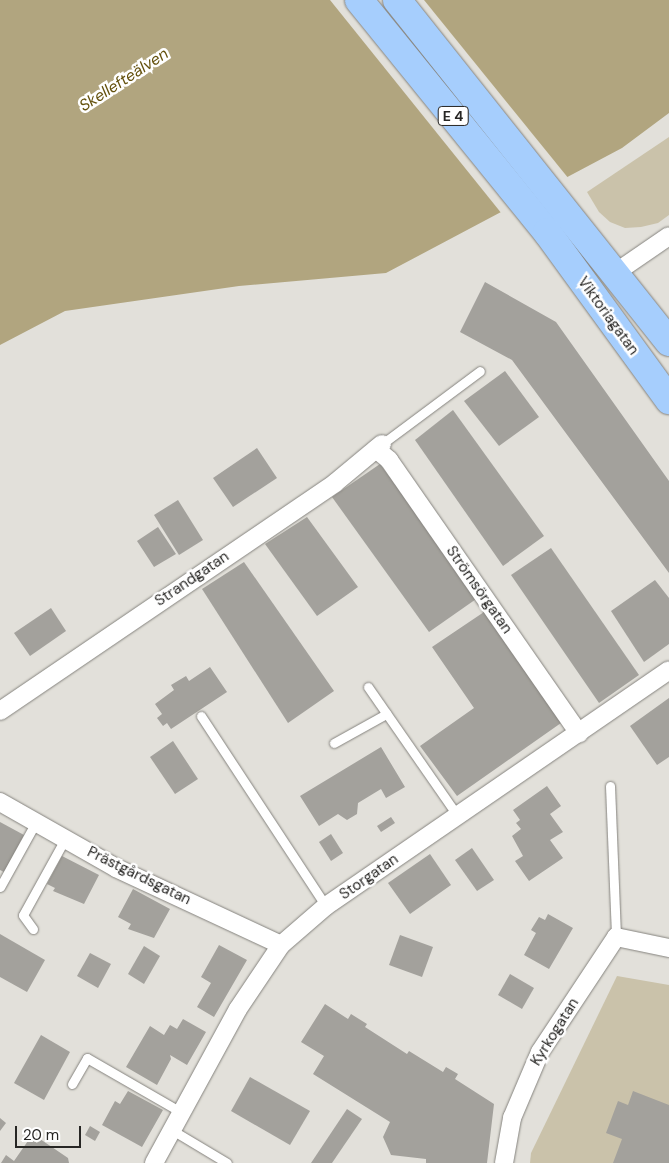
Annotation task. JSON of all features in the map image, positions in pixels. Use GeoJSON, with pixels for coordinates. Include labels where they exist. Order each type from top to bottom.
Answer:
{"type":"FeatureCollection","features":[{"type":"Feature","properties":{"kind":"highway","name":"Viktoriagatan"},"geometry":{"type":"LineString","coordinates":[[359,0],[546,232],[669,400]]}},
{"type":"Feature","properties":{"kind":"highway","name":"Viktoriagatan"},"geometry":{"type":"LineString","coordinates":[[397,0],[669,342]]}},
{"type":"Feature","properties":{"kind":"street"},"geometry":{"type":"LineString","coordinates":[[615,273],[669,236]]}},
{"type":"Feature","properties":{"kind":"street","name":"Strandgatan"},"geometry":{"type":"LineString","coordinates":[[0,711],[335,483],[379,446]]}},
{"type":"Feature","properties":{"kind":"street","name":"Strömsörgatan"},"geometry":{"type":"LineString","coordinates":[[379,446],[579,734]]}},
{"type":"Feature","properties":{"kind":"street","name":"Storgatan"},"geometry":{"type":"LineString","coordinates":[[154,1163],[238,1009],[281,945],[326,906],[457,815],[579,734],[669,670]]}},
{"type":"Feature","properties":{"kind":"street","name":"Prästgårdsgatan"},"geometry":{"type":"LineString","coordinates":[[0,802],[116,868],[281,945]]}},
{"type":"Feature","properties":{"kind":"street"},"geometry":{"type":"LineString","coordinates":[[616,937],[669,948]]}},
{"type":"Feature","properties":{"kind":"street","name":"Kyrkogatan"},"geometry":{"type":"LineString","coordinates":[[504,1163],[512,1118],[540,1052],[616,937]]}},
{"type":"Feature","properties":{"kind":"lane"},"geometry":{"type":"LineString","coordinates":[[379,446],[480,371]]}},
{"type":"Feature","properties":{"kind":"lane"},"geometry":{"type":"LineString","coordinates":[[368,687],[457,815]]}},
{"type":"Feature","properties":{"kind":"lane"},"geometry":{"type":"LineString","coordinates":[[334,743],[386,714]]}},
{"type":"Feature","properties":{"kind":"lane"},"geometry":{"type":"LineString","coordinates":[[200,716],[326,906]]}},
{"type":"Feature","properties":{"kind":"lane"},"geometry":{"type":"LineString","coordinates":[[610,786],[616,937]]}},
{"type":"Feature","properties":{"kind":"lane"},"geometry":{"type":"LineString","coordinates":[[0,887],[36,822]]}},
{"type":"Feature","properties":{"kind":"lane"},"geometry":{"type":"LineString","coordinates":[[33,929],[23,914],[65,839]]}},
{"type":"Feature","properties":{"kind":"lane"},"geometry":{"type":"LineString","coordinates":[[72,1084],[87,1058],[181,1112]]}},
{"type":"Feature","properties":{"kind":"lane"},"geometry":{"type":"LineString","coordinates":[[172,1130],[228,1163]]}},
{"type":"Feature","properties":{"kind":"shaded area"},"geometry":{"type":"Polygon","coordinates":[[[669,137],[669,215],[658,223],[641,227],[625,228],[610,222],[599,212],[587,192],[669,137]]]}},
{"type":"Feature","properties":{"kind":"shaded area"},"geometry":{"type":"Polygon","coordinates":[[[617,976],[669,985],[669,1163],[530,1163],[531,1153],[617,976]]]}},
{"type":"Feature","properties":{"kind":"water","name":"Skellefteälven"},"geometry":{"type":"Polygon","coordinates":[[[0,0],[669,0],[669,113],[622,148],[386,273],[239,286],[65,311],[0,345],[0,0]]]}},
{"type":"Feature","properties":{"kind":"pier"},"geometry":{"type":"Polygon","coordinates":[[[330,0],[424,0],[569,179],[502,214],[330,0]]]}},
{"type":"Feature","properties":{"kind":"building"},"geometry":{"type":"Polygon","coordinates":[[[485,282],[556,322],[669,481],[669,573],[512,360],[460,332],[485,282]]]}},
{"type":"Feature","properties":{"kind":"building"},"geometry":{"type":"Polygon","coordinates":[[[505,371],[539,417],[499,446],[464,401],[505,371]]]}},
{"type":"Feature","properties":{"kind":"building"},"geometry":{"type":"Polygon","coordinates":[[[453,410],[544,536],[503,566],[415,440],[453,410]]]}},
{"type":"Feature","properties":{"kind":"building"},"geometry":{"type":"Polygon","coordinates":[[[257,448],[277,478],[233,507],[213,478],[257,448]]]}},
{"type":"Feature","properties":{"kind":"building"},"geometry":{"type":"Polygon","coordinates":[[[380,464],[479,597],[429,632],[332,497],[380,464]]]}},
{"type":"Feature","properties":{"kind":"building"},"geometry":{"type":"Polygon","coordinates":[[[178,500],[203,540],[179,555],[154,515],[178,500]]]}},
{"type":"Feature","properties":{"kind":"building"},"geometry":{"type":"Polygon","coordinates":[[[307,517],[358,587],[317,616],[265,544],[307,517]]]}},
{"type":"Feature","properties":{"kind":"building"},"geometry":{"type":"Polygon","coordinates":[[[158,527],[176,554],[154,567],[137,541],[158,527]]]}},
{"type":"Feature","properties":{"kind":"building"},"geometry":{"type":"Polygon","coordinates":[[[551,548],[639,675],[599,703],[511,575],[551,548]]]}},
{"type":"Feature","properties":{"kind":"building"},"geometry":{"type":"Polygon","coordinates":[[[244,562],[334,691],[288,723],[202,589],[244,562]]]}},
{"type":"Feature","properties":{"kind":"building"},"geometry":{"type":"Polygon","coordinates":[[[655,580],[669,598],[669,644],[644,662],[611,611],[655,580]]]}},
{"type":"Feature","properties":{"kind":"building"},"geometry":{"type":"Polygon","coordinates":[[[51,608],[66,631],[30,656],[14,633],[51,608]]]}},
{"type":"Feature","properties":{"kind":"building"},"geometry":{"type":"Polygon","coordinates":[[[484,612],[561,723],[457,796],[420,746],[474,708],[432,647],[484,612]]]}},
{"type":"Feature","properties":{"kind":"building"},"geometry":{"type":"Polygon","coordinates":[[[210,667],[227,692],[171,729],[167,723],[163,726],[157,718],[162,714],[155,704],[174,690],[171,685],[186,676],[189,681],[210,667]]]}},
{"type":"Feature","properties":{"kind":"building"},"geometry":{"type":"Polygon","coordinates":[[[669,698],[669,757],[657,765],[630,726],[669,698]]]}},
{"type":"Feature","properties":{"kind":"building"},"geometry":{"type":"Polygon","coordinates":[[[173,741],[198,779],[175,794],[150,757],[173,741]]]}},
{"type":"Feature","properties":{"kind":"building"},"geometry":{"type":"Polygon","coordinates":[[[381,747],[405,787],[386,798],[381,789],[358,803],[357,814],[347,820],[338,814],[319,826],[300,796],[381,747]]]}},
{"type":"Feature","properties":{"kind":"building"},"geometry":{"type":"Polygon","coordinates":[[[547,786],[561,806],[550,814],[563,832],[550,840],[563,858],[529,881],[515,861],[523,856],[512,836],[521,829],[516,823],[520,820],[513,810],[547,786]]]}},
{"type":"Feature","properties":{"kind":"building"},"geometry":{"type":"Polygon","coordinates":[[[391,817],[395,823],[381,832],[377,826],[391,817]]]}},
{"type":"Feature","properties":{"kind":"building"},"geometry":{"type":"Polygon","coordinates":[[[0,822],[24,835],[4,872],[0,870],[0,822]]]}},
{"type":"Feature","properties":{"kind":"building"},"geometry":{"type":"Polygon","coordinates":[[[331,834],[343,853],[331,861],[319,842],[331,834]]]}},
{"type":"Feature","properties":{"kind":"building"},"geometry":{"type":"Polygon","coordinates":[[[472,848],[494,880],[477,891],[455,860],[472,848]]]}},
{"type":"Feature","properties":{"kind":"building"},"geometry":{"type":"Polygon","coordinates":[[[430,854],[451,885],[410,914],[388,883],[430,854]]]}},
{"type":"Feature","properties":{"kind":"building"},"geometry":{"type":"Polygon","coordinates":[[[62,856],[99,875],[84,904],[53,891],[55,888],[47,884],[62,856]]]}},
{"type":"Feature","properties":{"kind":"building"},"geometry":{"type":"Polygon","coordinates":[[[133,889],[170,909],[154,938],[128,929],[131,924],[118,917],[133,889]]]}},
{"type":"Feature","properties":{"kind":"building"},"geometry":{"type":"Polygon","coordinates":[[[548,914],[573,928],[549,969],[524,955],[536,933],[531,930],[539,917],[545,920],[548,914]]]}},
{"type":"Feature","properties":{"kind":"building"},"geometry":{"type":"Polygon","coordinates":[[[0,934],[45,960],[27,992],[0,977],[0,934]]]}},
{"type":"Feature","properties":{"kind":"building"},"geometry":{"type":"Polygon","coordinates":[[[400,935],[433,947],[422,977],[389,965],[400,935]]]}},
{"type":"Feature","properties":{"kind":"building"},"geometry":{"type":"Polygon","coordinates":[[[219,945],[247,960],[214,1017],[197,1007],[211,983],[201,977],[219,945]]]}},
{"type":"Feature","properties":{"kind":"building"},"geometry":{"type":"Polygon","coordinates":[[[144,946],[160,956],[144,984],[128,974],[144,946]]]}},
{"type":"Feature","properties":{"kind":"building"},"geometry":{"type":"Polygon","coordinates":[[[90,953],[111,964],[98,988],[77,976],[90,953]]]}},
{"type":"Feature","properties":{"kind":"building"},"geometry":{"type":"Polygon","coordinates":[[[510,974],[534,988],[522,1009],[498,995],[510,974]]]}},
{"type":"Feature","properties":{"kind":"building"},"geometry":{"type":"Polygon","coordinates":[[[325,1004],[348,1019],[351,1014],[367,1024],[365,1027],[407,1054],[409,1051],[443,1072],[446,1067],[458,1074],[455,1079],[494,1104],[487,1163],[426,1163],[426,1159],[391,1155],[383,1137],[390,1122],[313,1074],[324,1056],[301,1042],[325,1004]]]}},
{"type":"Feature","properties":{"kind":"building"},"geometry":{"type":"Polygon","coordinates":[[[183,1019],[206,1032],[187,1065],[170,1055],[171,1059],[157,1085],[126,1067],[150,1026],[164,1035],[170,1025],[177,1029],[183,1019]]]}},
{"type":"Feature","properties":{"kind":"building"},"geometry":{"type":"Polygon","coordinates":[[[41,1035],[70,1052],[44,1100],[14,1083],[41,1035]]]}},
{"type":"Feature","properties":{"kind":"building"},"geometry":{"type":"Polygon","coordinates":[[[250,1077],[310,1111],[290,1145],[231,1111],[250,1077]]]}},
{"type":"Feature","properties":{"kind":"building"},"geometry":{"type":"Polygon","coordinates":[[[128,1091],[163,1110],[142,1147],[102,1125],[115,1101],[120,1104],[128,1091]]]}},
{"type":"Feature","properties":{"kind":"building"},"geometry":{"type":"Polygon","coordinates":[[[633,1091],[669,1105],[669,1163],[613,1163],[622,1139],[606,1133],[618,1101],[628,1105],[633,1091]]]}},
{"type":"Feature","properties":{"kind":"building"},"geometry":{"type":"Polygon","coordinates":[[[347,1109],[362,1119],[332,1163],[311,1163],[347,1109]]]}},
{"type":"Feature","properties":{"kind":"building"},"geometry":{"type":"Polygon","coordinates":[[[0,1118],[6,1123],[0,1131],[0,1118]]]}},
{"type":"Feature","properties":{"kind":"building"},"geometry":{"type":"Polygon","coordinates":[[[90,1126],[100,1132],[95,1141],[85,1135],[90,1126]]]}},
{"type":"Feature","properties":{"kind":"building"},"geometry":{"type":"Polygon","coordinates":[[[30,1138],[37,1143],[40,1139],[68,1158],[69,1163],[1,1163],[6,1155],[14,1161],[30,1138]]]}}]}
